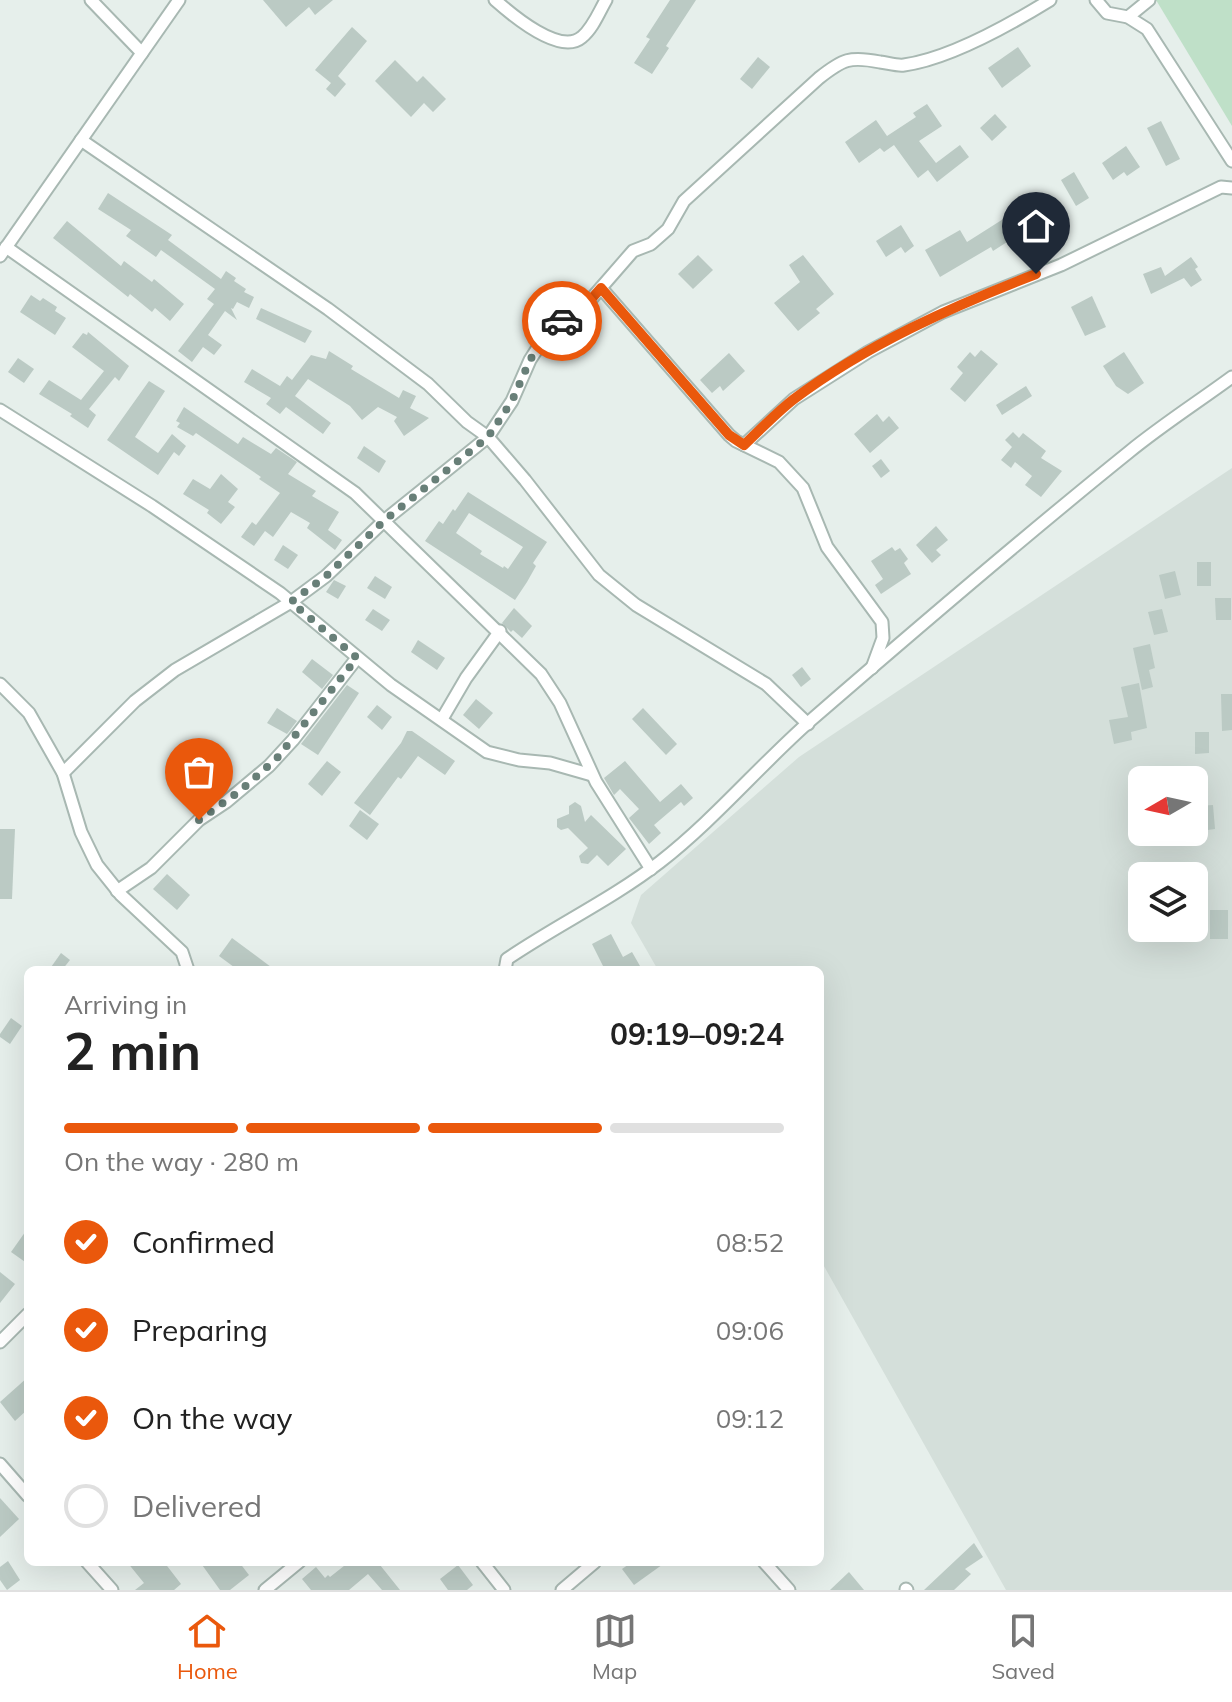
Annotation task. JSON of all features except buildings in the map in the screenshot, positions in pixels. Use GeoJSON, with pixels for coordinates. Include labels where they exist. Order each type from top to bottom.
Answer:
{"type":"FeatureCollection","features":[{"type":"Feature","properties":{"kind":"street"},"geometry":{"type":"LineString","coordinates":[[91,0],[142,53]]}},
{"type":"Feature","properties":{"kind":"street"},"geometry":{"type":"LineString","coordinates":[[179,0],[3,251],[342,483],[385,520],[500,631],[549,686],[568,719],[592,775],[651,869]]}},
{"type":"Feature","properties":{"kind":"street"},"geometry":{"type":"LineString","coordinates":[[495,0],[550,40],[565,43],[582,37],[606,0]]}},
{"type":"Feature","properties":{"kind":"street"},"geometry":{"type":"LineString","coordinates":[[63,773],[135,701],[175,670],[291,602],[347,558],[385,520],[488,437],[512,401],[530,360],[553,324],[586,305],[633,251],[651,244],[668,229],[684,201],[840,61],[858,58],[903,66],[960,48],[1050,0]]}},
{"type":"Feature","properties":{"kind":"street"},"geometry":{"type":"LineString","coordinates":[[1096,0],[1107,13],[1128,17],[1147,29],[1232,161]]}},
{"type":"Feature","properties":{"kind":"street"},"geometry":{"type":"LineString","coordinates":[[1128,17],[1149,0]]}},
{"type":"Feature","properties":{"kind":"street"},"geometry":{"type":"LineString","coordinates":[[81,140],[362,334],[428,384],[467,422],[488,437],[599,575],[636,605],[766,684],[808,724]]}},
{"type":"Feature","properties":{"kind":"street"},"geometry":{"type":"LineString","coordinates":[[744,445],[794,399],[868,352],[943,312],[1061,265],[1221,187],[1232,188]]}},
{"type":"Feature","properties":{"kind":"street"},"geometry":{"type":"LineString","coordinates":[[601,288],[736,441],[779,462],[803,488],[820,535],[854,587],[878,616],[884,633],[872,668]]}},
{"type":"Feature","properties":{"kind":"street"},"geometry":{"type":"LineString","coordinates":[[506,966],[507,959],[651,869],[697,832],[734,793],[872,668],[1131,450],[1232,377]]}},
{"type":"Feature","properties":{"kind":"street"},"geometry":{"type":"LineString","coordinates":[[0,410],[152,506],[291,602],[357,658],[487,752],[550,763],[592,775]]}},
{"type":"Feature","properties":{"kind":"street"},"geometry":{"type":"LineString","coordinates":[[442,719],[466,678],[500,631]]}},
{"type":"Feature","properties":{"kind":"street"},"geometry":{"type":"LineString","coordinates":[[117,891],[151,868],[199,820],[233,797],[269,766],[357,658]]}},
{"type":"Feature","properties":{"kind":"street"},"geometry":{"type":"LineString","coordinates":[[0,684],[29,713],[63,773],[81,832],[97,865],[117,891],[182,952],[189,966]]}},
{"type":"Feature","properties":{"kind":"street"},"geometry":{"type":"LineString","coordinates":[[0,1342],[24,1318]]}},
{"type":"Feature","properties":{"kind":"street"},"geometry":{"type":"LineString","coordinates":[[0,1464],[24,1491]]}},
{"type":"Feature","properties":{"kind":"street"},"geometry":{"type":"LineString","coordinates":[[91,1566],[112,1590]]}},
{"type":"Feature","properties":{"kind":"street"},"geometry":{"type":"LineString","coordinates":[[265,1590],[291,1566]]}},
{"type":"Feature","properties":{"kind":"street"},"geometry":{"type":"LineString","coordinates":[[485,1566],[504,1590]]}},
{"type":"Feature","properties":{"kind":"street"},"geometry":{"type":"LineString","coordinates":[[570,1588],[591,1566]]}},
{"type":"Feature","properties":{"kind":"street"},"geometry":{"type":"LineString","coordinates":[[768,1566],[789,1590]]}},
{"type":"Feature","properties":{"kind":"shaded area"},"geometry":{"type":"Polygon","coordinates":[[[1232,468],[1232,1590],[1006,1590],[824,1266],[824,966],[656,966],[631,923],[641,895],[799,757],[1232,468]]]}},
{"type":"Feature","properties":{"kind":"green space"},"geometry":{"type":"Polygon","coordinates":[[[1156,0],[1232,0],[1232,126],[1156,0]]]}},
{"type":"Feature","properties":{"kind":"way so far"},"geometry":{"type":"LineString","coordinates":[[199,820],[240,791],[277,758],[357,658],[291,602],[326,576],[385,520],[488,437],[512,401],[530,360],[553,324],[562,321]]}},
{"type":"Feature","properties":{"kind":"route"},"geometry":{"type":"LineString","coordinates":[[562,321],[586,305],[601,288],[729,435],[744,445],[794,399],[868,352],[943,312],[1036,274]]}}]}
